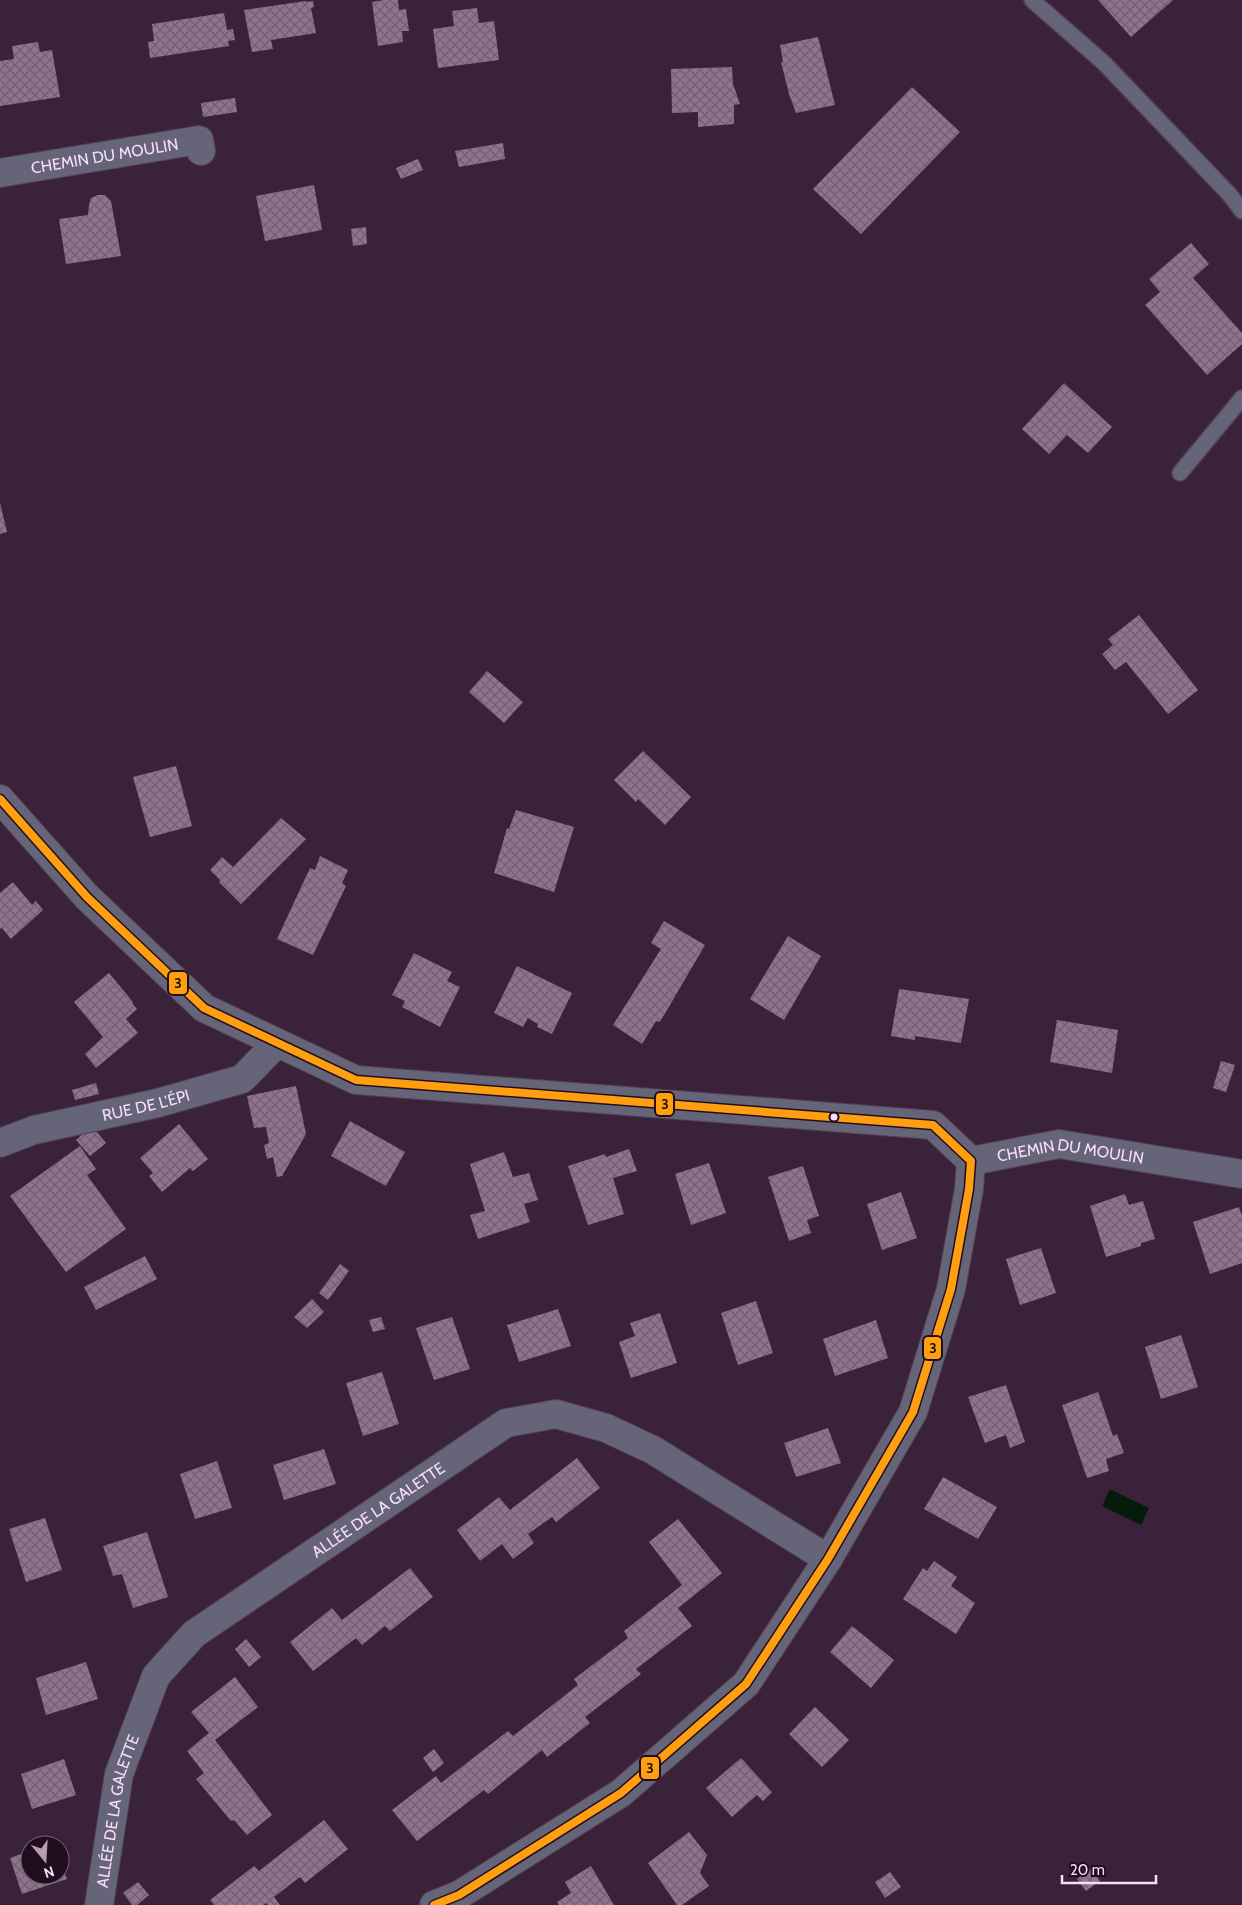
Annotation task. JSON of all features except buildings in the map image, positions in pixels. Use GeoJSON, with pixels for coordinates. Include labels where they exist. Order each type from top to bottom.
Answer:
{"type":"FeatureCollection","features":[{"type":"Feature","properties":{"kind":"street","name":"CHEMIN DU MOULIN"},"geometry":{"type":"LineString","coordinates":[[0,173],[199,140],[201,151]]}},
{"type":"Feature","properties":{"kind":"street"},"geometry":{"type":"LineString","coordinates":[[0,799],[88,897],[204,1008],[356,1080],[933,1126],[971,1161],[969,1189],[951,1289],[913,1412],[828,1560],[746,1684],[621,1793],[459,1895],[434,1905]]}},
{"type":"Feature","properties":{"kind":"street","name":"RUE DE L'ÉPI"},"geometry":{"type":"LineString","coordinates":[[0,1143],[34,1130],[158,1103],[242,1079],[277,1042]]}},
{"type":"Feature","properties":{"kind":"street","name":"CHEMIN DU MOULIN"},"geometry":{"type":"LineString","coordinates":[[971,1161],[1059,1144],[1242,1174]]}},
{"type":"Feature","properties":{"kind":"street","name":"ALLÉE DE LA GALETTE"},"geometry":{"type":"LineString","coordinates":[[99,1905],[119,1774],[156,1676],[194,1634],[506,1423],[556,1414],[606,1428],[653,1450],[828,1560]]}},
{"type":"Feature","properties":{"kind":"lane"},"geometry":{"type":"LineString","coordinates":[[1032,0],[1104,64],[1230,195],[1242,211]]}},
{"type":"Feature","properties":{"kind":"lane"},"geometry":{"type":"LineString","coordinates":[[1180,473],[1242,398]]}},
{"type":"Feature","properties":{"kind":"shaded area"},"geometry":{"type":"Polygon","coordinates":[[[1110,1489],[1149,1508],[1141,1525],[1102,1506],[1110,1489]]]}},
{"type":"Feature","properties":{"kind":"transit line","name":"3"},"geometry":{"type":"LineString","coordinates":[[0,799],[87,897],[204,1008],[356,1080],[933,1125],[971,1161],[969,1189],[951,1289],[913,1412],[828,1559],[746,1684],[621,1793],[459,1895],[434,1905]]}}]}
